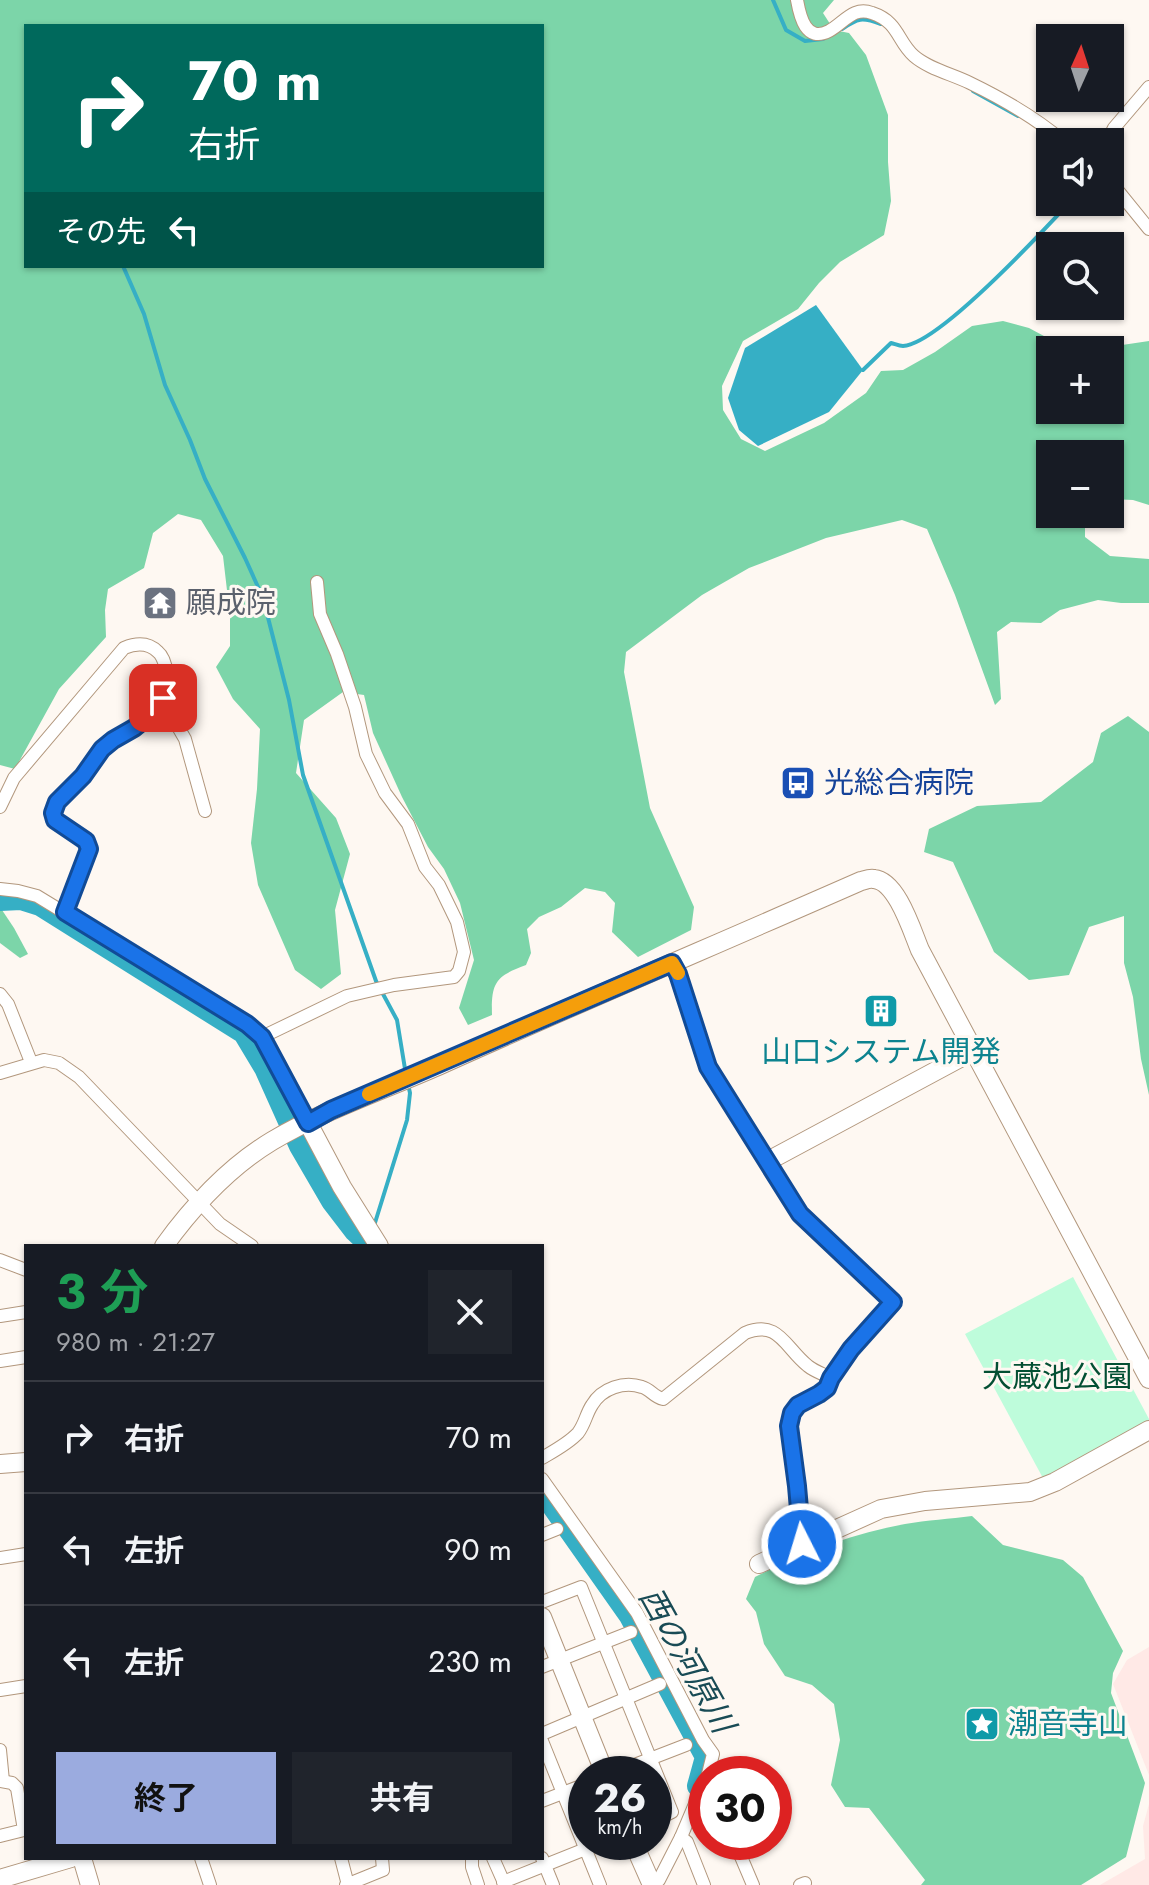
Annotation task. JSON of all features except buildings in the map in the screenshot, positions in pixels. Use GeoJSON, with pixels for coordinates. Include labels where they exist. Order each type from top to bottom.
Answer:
{"type":"FeatureCollection","features":[{"type":"Feature","properties":{"kind":"street"},"geometry":{"type":"LineString","coordinates":[[797,0],[801,20],[807,30],[815,34],[828,32],[859,11],[870,11],[886,19],[896,28],[912,54],[922,62],[971,83],[1045,128]]}},
{"type":"Feature","properties":{"kind":"street"},"geometry":{"type":"LineString","coordinates":[[1114,128],[1149,87]]}},
{"type":"Feature","properties":{"kind":"street"},"geometry":{"type":"LineString","coordinates":[[1124,198],[1149,229]]}},
{"type":"Feature","properties":{"kind":"street"},"geometry":{"type":"LineString","coordinates":[[262,1037],[347,996],[394,985],[454,977],[459,971],[464,952],[457,922],[439,885],[425,867],[408,824],[385,793],[366,754],[351,694],[320,614],[317,582]]}},
{"type":"Feature","properties":{"kind":"street"},"geometry":{"type":"LineString","coordinates":[[0,807],[14,778],[124,648],[134,644],[148,645],[161,653],[167,672],[163,698],[146,718],[102,749],[83,776],[57,802],[53,813],[55,820],[86,841],[89,849],[65,912]]}},
{"type":"Feature","properties":{"kind":"street"},"geometry":{"type":"LineString","coordinates":[[163,698],[185,739],[205,811]]}},
{"type":"Feature","properties":{"kind":"street"},"geometry":{"type":"LineString","coordinates":[[166,1244],[199,1202],[233,1169],[271,1141],[331,1110],[861,881],[875,879],[895,893],[920,950],[1149,1379]]}},
{"type":"Feature","properties":{"kind":"street"},"geometry":{"type":"LineString","coordinates":[[0,889],[37,896],[247,1024],[262,1037],[342,1187],[378,1244]]}},
{"type":"Feature","properties":{"kind":"street"},"geometry":{"type":"LineString","coordinates":[[672,963],[708,1067],[800,1214],[893,1302],[861,1335],[827,1388],[798,1405],[792,1413],[789,1426],[802,1544]]}},
{"type":"Feature","properties":{"kind":"street"},"geometry":{"type":"LineString","coordinates":[[0,994],[8,1004],[31,1062]]}},
{"type":"Feature","properties":{"kind":"street"},"geometry":{"type":"LineString","coordinates":[[768,1161],[973,1051]]}},
{"type":"Feature","properties":{"kind":"street"},"geometry":{"type":"LineString","coordinates":[[0,1073],[31,1062],[44,1060],[59,1063],[79,1077],[220,1224],[249,1244]]}},
{"type":"Feature","properties":{"kind":"street"},"geometry":{"type":"LineString","coordinates":[[0,1260],[24,1269]]}},
{"type":"Feature","properties":{"kind":"street"},"geometry":{"type":"LineString","coordinates":[[0,1316],[24,1312]]}},
{"type":"Feature","properties":{"kind":"street"},"geometry":{"type":"LineString","coordinates":[[544,1457],[575,1436],[592,1403],[605,1392],[621,1384],[644,1387],[663,1399],[745,1333],[755,1329],[778,1333],[810,1367],[831,1378]]}},
{"type":"Feature","properties":{"kind":"street"},"geometry":{"type":"LineString","coordinates":[[0,1361],[24,1357]]}},
{"type":"Feature","properties":{"kind":"street"},"geometry":{"type":"LineString","coordinates":[[759,1564],[881,1509],[925,1501],[1030,1492],[1055,1482],[1149,1430]]}},
{"type":"Feature","properties":{"kind":"street"},"geometry":{"type":"LineString","coordinates":[[0,1464],[24,1462]]}},
{"type":"Feature","properties":{"kind":"street"},"geometry":{"type":"LineString","coordinates":[[544,1482],[637,1613],[712,1756]]}},
{"type":"Feature","properties":{"kind":"street"},"geometry":{"type":"LineString","coordinates":[[544,1534],[557,1529]]}},
{"type":"Feature","properties":{"kind":"street"},"geometry":{"type":"LineString","coordinates":[[0,1558],[24,1554]]}},
{"type":"Feature","properties":{"kind":"street"},"geometry":{"type":"LineString","coordinates":[[544,1601],[581,1587],[649,1756]]}},
{"type":"Feature","properties":{"kind":"street"},"geometry":{"type":"LineString","coordinates":[[544,1627],[551,1664],[582,1717],[600,1756]]}},
{"type":"Feature","properties":{"kind":"street"},"geometry":{"type":"LineString","coordinates":[[551,1664],[631,1632]]}},
{"type":"Feature","properties":{"kind":"street"},"geometry":{"type":"LineString","coordinates":[[544,1733],[660,1684]]}},
{"type":"Feature","properties":{"kind":"street"},"geometry":{"type":"LineString","coordinates":[[0,1690],[24,1686]]}},
{"type":"Feature","properties":{"kind":"street"},"geometry":{"type":"LineString","coordinates":[[658,1756],[686,1745]]}},
{"type":"Feature","properties":{"kind":"street"},"geometry":{"type":"LineString","coordinates":[[544,1746],[568,1806]]}},
{"type":"Feature","properties":{"kind":"street"},"geometry":{"type":"LineString","coordinates":[[0,1750],[1,1781],[12,1783],[17,1788],[24,1830],[0,1836]]}},
{"type":"Feature","properties":{"kind":"street"},"geometry":{"type":"LineString","coordinates":[[544,1800],[568,1791]]}},
{"type":"Feature","properties":{"kind":"street"},"geometry":{"type":"LineString","coordinates":[[641,1860],[653,1885],[659,1880],[688,1821]]}},
{"type":"Feature","properties":{"kind":"street"},"geometry":{"type":"LineString","coordinates":[[681,1837],[687,1842],[704,1885]]}},
{"type":"Feature","properties":{"kind":"street"},"geometry":{"type":"LineString","coordinates":[[494,1860],[504,1883],[543,1862],[568,1854]]}},
{"type":"Feature","properties":{"kind":"street"},"geometry":{"type":"LineString","coordinates":[[0,1879],[64,1860]]}},
{"type":"Feature","properties":{"kind":"street"},"geometry":{"type":"LineString","coordinates":[[83,1860],[90,1885]]}},
{"type":"Feature","properties":{"kind":"street"},"geometry":{"type":"LineString","coordinates":[[202,1860],[210,1885]]}},
{"type":"Feature","properties":{"kind":"street"},"geometry":{"type":"LineString","coordinates":[[341,1860],[347,1885],[383,1870],[382,1860]]}},
{"type":"Feature","properties":{"kind":"street"},"geometry":{"type":"LineString","coordinates":[[472,1860],[478,1885]]}},
{"type":"Feature","properties":{"kind":"street"},"geometry":{"type":"LineString","coordinates":[[590,1860],[600,1885]]}},
{"type":"Feature","properties":{"kind":"street"},"geometry":{"type":"LineString","coordinates":[[742,1860],[753,1885]]}},
{"type":"Feature","properties":{"kind":"street"},"geometry":{"type":"LineString","coordinates":[[543,1862],[553,1885]]}},
{"type":"Feature","properties":{"kind":"shaded area"},"geometry":{"type":"Polygon","coordinates":[[[1149,1647],[1149,1775],[1113,1684],[1127,1660],[1149,1647]]]}},
{"type":"Feature","properties":{"kind":"shaded area"},"geometry":{"type":"Polygon","coordinates":[[[1149,1804],[1149,1885],[1100,1885],[1145,1859],[1143,1826],[1149,1804]]]}},
{"type":"Feature","properties":{"kind":"green space"},"geometry":{"type":"Polygon","coordinates":[[[0,0],[834,0],[823,13],[834,30],[849,33],[866,55],[888,115],[891,201],[884,235],[840,262],[798,309],[743,341],[722,386],[723,410],[741,439],[765,451],[824,423],[866,393],[881,371],[903,370],[972,326],[1003,321],[1044,336],[1036,336],[1036,424],[1124,424],[1124,345],[1149,341],[1149,505],[1124,500],[1124,440],[1036,440],[1036,528],[1085,528],[1085,537],[1110,556],[1149,559],[1149,603],[1098,600],[1060,610],[1041,623],[1011,622],[997,632],[1001,699],[995,705],[927,529],[902,520],[826,538],[749,568],[702,595],[626,652],[624,672],[650,808],[694,907],[691,930],[638,957],[612,932],[615,903],[605,892],[585,888],[561,907],[539,917],[527,929],[531,953],[526,965],[497,982],[492,1015],[468,1025],[459,1008],[474,960],[460,903],[402,797],[373,733],[364,695],[343,692],[304,720],[296,773],[336,818],[350,854],[335,910],[341,974],[321,989],[295,970],[258,885],[251,843],[260,729],[233,699],[216,667],[230,646],[230,616],[223,556],[201,520],[178,514],[153,533],[144,568],[108,589],[106,637],[59,689],[15,769],[0,765],[0,0]]]}},
{"type":"Feature","properties":{"kind":"green space"},"geometry":{"type":"Polygon","coordinates":[[[1128,716],[1149,732],[1149,1095],[1133,997],[1124,963],[1124,916],[1089,927],[1069,975],[1029,980],[994,952],[953,862],[924,852],[929,829],[977,806],[1041,802],[1093,762],[1101,733],[1128,716]]]}},
{"type":"Feature","properties":{"kind":"green space"},"geometry":{"type":"Polygon","coordinates":[[[0,907],[28,954],[20,958],[0,943],[0,907]]]}},
{"type":"Feature","properties":{"kind":"green space","name":"大蔵池公園"},"geometry":{"type":"Polygon","coordinates":[[[1073,1277],[1149,1424],[1044,1480],[965,1334],[1073,1277]]]}},
{"type":"Feature","properties":{"kind":"green space"},"geometry":{"type":"Polygon","coordinates":[[[972,1516],[1003,1545],[1063,1560],[1083,1577],[1123,1651],[1113,1673],[1111,1693],[1145,1783],[1126,1857],[1081,1885],[921,1885],[925,1880],[869,1808],[845,1807],[831,1785],[840,1740],[834,1704],[812,1685],[785,1676],[764,1644],[756,1612],[746,1599],[755,1577],[828,1545],[905,1524],[972,1516]]]}},
{"type":"Feature","properties":{"kind":"water"},"geometry":{"type":"Polygon","coordinates":[[[816,305],[863,370],[829,412],[758,446],[739,430],[728,398],[745,348],[816,305]]]}},
{"type":"Feature","properties":{"kind":"waterway"},"geometry":{"type":"LineString","coordinates":[[773,0],[786,30],[805,41],[823,39]]}},
{"type":"Feature","properties":{"kind":"waterway"},"geometry":{"type":"LineString","coordinates":[[842,29],[860,20],[881,24]]}},
{"type":"Feature","properties":{"kind":"waterway"},"geometry":{"type":"LineString","coordinates":[[973,91],[1018,116]]}},
{"type":"Feature","properties":{"kind":"waterway"},"geometry":{"type":"LineString","coordinates":[[863,370],[891,343],[903,346],[940,327],[990,284],[1057,216]]}},
{"type":"Feature","properties":{"kind":"waterway"},"geometry":{"type":"LineString","coordinates":[[124,268],[144,314],[165,385],[205,479],[263,598],[289,700],[303,775],[376,981],[397,1020],[406,1075]]}},
{"type":"Feature","properties":{"kind":"waterway","name":"西の河原川"},"geometry":{"type":"LineString","coordinates":[[0,900],[21,899],[40,905],[244,1033],[265,1068],[300,1146],[332,1201],[369,1244]]}},
{"type":"Feature","properties":{"kind":"waterway"},"geometry":{"type":"LineString","coordinates":[[374,1226],[407,1120],[408,1084]]}},
{"type":"Feature","properties":{"kind":"waterway","name":"西の河原川"},"geometry":{"type":"LineString","coordinates":[[544,1494],[630,1616],[705,1756]]}},
{"type":"Feature","properties":{"kind":"slow traffic"},"geometry":{"type":"LineString","coordinates":[[369,1094],[672,963],[678,973]]}},
{"type":"Feature","properties":{"kind":"place","name":"願成院"},"geometry":{"type":"Point","coordinates":[160,603]}},
{"type":"Feature","properties":{"kind":"place","name":"光総合病院"},"geometry":{"type":"Point","coordinates":[798,783]}},
{"type":"Feature","properties":{"kind":"place","name":"山口システム開発"},"geometry":{"type":"Point","coordinates":[881,1011]}},
{"type":"Feature","properties":{"kind":"place","name":"潮音寺山"},"geometry":{"type":"Point","coordinates":[982,1724]}},
{"type":"Feature","properties":{"kind":"route"},"geometry":{"type":"LineString","coordinates":[[163,698],[146,718],[102,749],[83,776],[57,802],[53,813],[55,820],[86,841],[89,849],[65,912],[247,1024],[262,1037],[308,1123],[331,1110],[672,963],[708,1067],[800,1214],[893,1302],[861,1335],[827,1388],[798,1405],[792,1413],[789,1426],[802,1544]]}}]}
